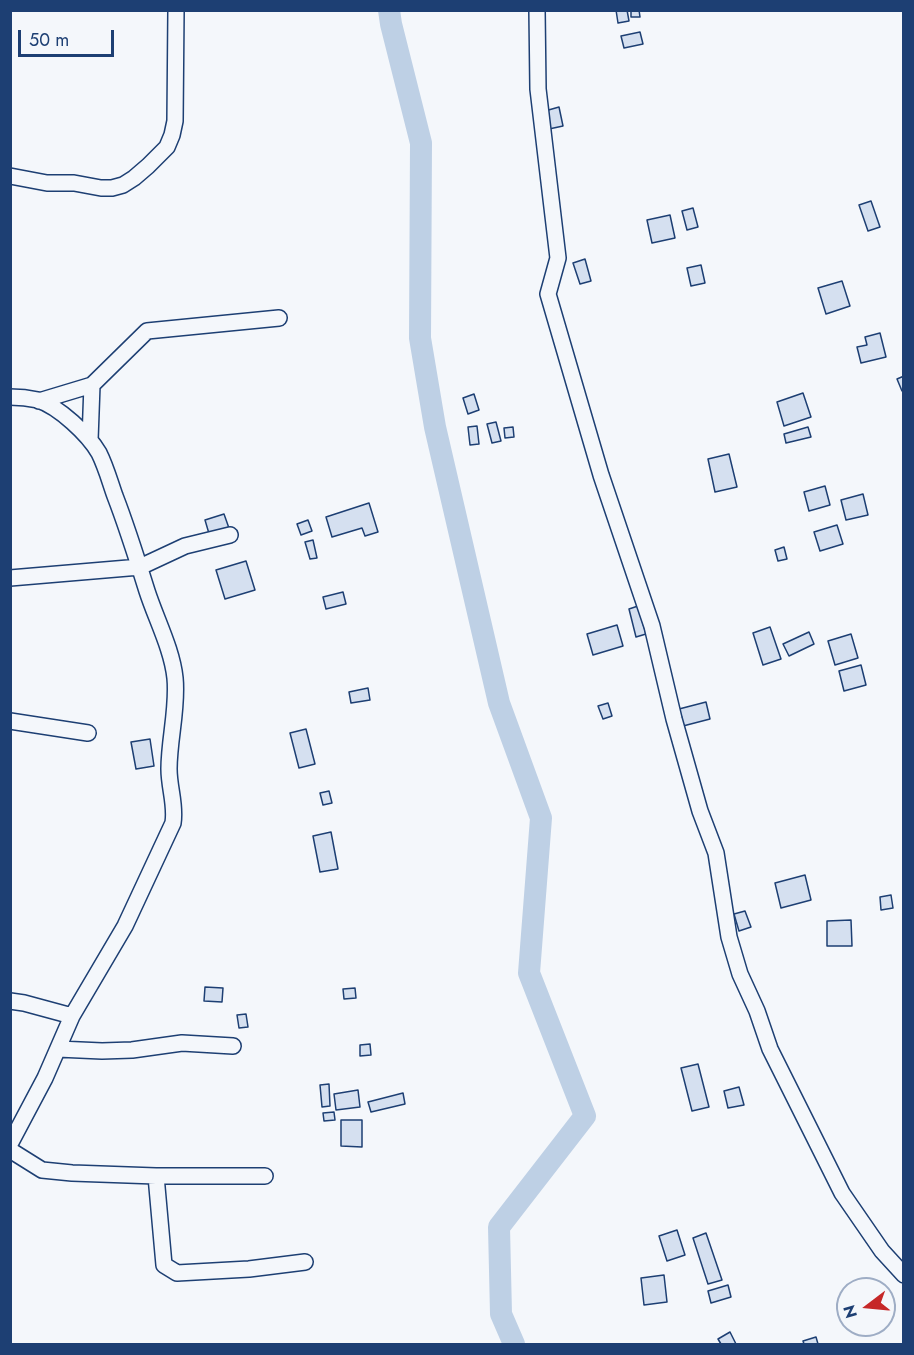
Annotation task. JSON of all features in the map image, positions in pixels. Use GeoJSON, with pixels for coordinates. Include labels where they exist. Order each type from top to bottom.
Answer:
{"type":"FeatureCollection","features":[{"type":"Feature","properties":{"kind":"street"},"geometry":{"type":"LineString","coordinates":[[10,176],[47,183],[74,183],[112,188],[123,185],[134,178],[167,147],[175,121],[176,10]]}},
{"type":"Feature","properties":{"kind":"street"},"geometry":{"type":"LineString","coordinates":[[537,10],[538,89],[558,258],[548,294],[601,475],[652,626],[674,719],[700,811],[716,853],[729,937],[740,974],[757,1011],[770,1049],[842,1193],[882,1251],[903,1275]]}},
{"type":"Feature","properties":{"kind":"street"},"geometry":{"type":"LineString","coordinates":[[39,401],[92,385],[147,331],[279,318]]}},
{"type":"Feature","properties":{"kind":"street"},"geometry":{"type":"LineString","coordinates":[[90,440],[92,385]]}},
{"type":"Feature","properties":{"kind":"street"},"geometry":{"type":"LineString","coordinates":[[10,397],[39,401],[74,423],[99,452],[171,659],[175,678],[169,769],[175,813],[173,823],[125,926],[72,1016],[45,1078],[10,1144]]}},
{"type":"Feature","properties":{"kind":"street"},"geometry":{"type":"LineString","coordinates":[[10,579],[140,567],[185,546],[230,536]]}},
{"type":"Feature","properties":{"kind":"street"},"geometry":{"type":"LineString","coordinates":[[10,720],[88,733]]}},
{"type":"Feature","properties":{"kind":"street"},"geometry":{"type":"LineString","coordinates":[[10,1001],[72,1016]]}},
{"type":"Feature","properties":{"kind":"street"},"geometry":{"type":"LineString","coordinates":[[58,1049],[132,1050],[182,1043],[233,1046]]}},
{"type":"Feature","properties":{"kind":"street"},"geometry":{"type":"LineString","coordinates":[[10,1150],[42,1170],[156,1176],[265,1176]]}},
{"type":"Feature","properties":{"kind":"street"},"geometry":{"type":"LineString","coordinates":[[156,1176],[164,1264],[177,1273],[249,1269],[305,1262]]}},
{"type":"Feature","properties":{"kind":"building"},"geometry":{"type":"Polygon","coordinates":[[[616,10],[627,10],[629,21],[618,23],[616,10]]]}},
{"type":"Feature","properties":{"kind":"building"},"geometry":{"type":"Polygon","coordinates":[[[631,10],[639,10],[640,17],[631,17],[631,10]]]}},
{"type":"Feature","properties":{"kind":"building"},"geometry":{"type":"Polygon","coordinates":[[[640,32],[643,44],[624,48],[621,36],[640,32]]]}},
{"type":"Feature","properties":{"kind":"building"},"geometry":{"type":"Polygon","coordinates":[[[559,107],[563,126],[549,129],[545,111],[559,107]]]}},
{"type":"Feature","properties":{"kind":"building"},"geometry":{"type":"Polygon","coordinates":[[[871,201],[880,227],[868,231],[859,205],[871,201]]]}},
{"type":"Feature","properties":{"kind":"building"},"geometry":{"type":"Polygon","coordinates":[[[693,208],[698,227],[687,230],[682,211],[693,208]]]}},
{"type":"Feature","properties":{"kind":"building"},"geometry":{"type":"Polygon","coordinates":[[[670,215],[675,238],[652,243],[647,220],[670,215]]]}},
{"type":"Feature","properties":{"kind":"building"},"geometry":{"type":"Polygon","coordinates":[[[585,259],[591,281],[580,284],[573,263],[585,259]]]}},
{"type":"Feature","properties":{"kind":"building"},"geometry":{"type":"Polygon","coordinates":[[[701,265],[705,283],[691,286],[687,268],[701,265]]]}},
{"type":"Feature","properties":{"kind":"building"},"geometry":{"type":"Polygon","coordinates":[[[842,281],[850,306],[826,314],[818,288],[842,281]]]}},
{"type":"Feature","properties":{"kind":"building"},"geometry":{"type":"Polygon","coordinates":[[[880,333],[886,357],[861,363],[857,347],[867,345],[865,337],[880,333]]]}},
{"type":"Feature","properties":{"kind":"building"},"geometry":{"type":"Polygon","coordinates":[[[904,376],[904,390],[902,391],[897,379],[904,376]]]}},
{"type":"Feature","properties":{"kind":"building"},"geometry":{"type":"Polygon","coordinates":[[[803,393],[811,417],[784,426],[777,402],[803,393]]]}},
{"type":"Feature","properties":{"kind":"building"},"geometry":{"type":"Polygon","coordinates":[[[474,394],[479,410],[468,414],[463,398],[474,394]]]}},
{"type":"Feature","properties":{"kind":"building"},"geometry":{"type":"Polygon","coordinates":[[[496,422],[501,441],[492,443],[487,424],[496,422]]]}},
{"type":"Feature","properties":{"kind":"building"},"geometry":{"type":"Polygon","coordinates":[[[477,426],[479,444],[470,445],[468,427],[477,426]]]}},
{"type":"Feature","properties":{"kind":"building"},"geometry":{"type":"Polygon","coordinates":[[[513,427],[514,437],[505,438],[504,428],[513,427]]]}},
{"type":"Feature","properties":{"kind":"building"},"geometry":{"type":"Polygon","coordinates":[[[808,427],[811,437],[786,443],[784,434],[808,427]]]}},
{"type":"Feature","properties":{"kind":"building"},"geometry":{"type":"Polygon","coordinates":[[[729,454],[737,487],[715,492],[708,459],[729,454]]]}},
{"type":"Feature","properties":{"kind":"building"},"geometry":{"type":"Polygon","coordinates":[[[825,486],[830,505],[809,511],[804,492],[825,486]]]}},
{"type":"Feature","properties":{"kind":"building"},"geometry":{"type":"Polygon","coordinates":[[[863,494],[868,515],[846,520],[841,500],[863,494]]]}},
{"type":"Feature","properties":{"kind":"building"},"geometry":{"type":"Polygon","coordinates":[[[369,503],[378,532],[365,536],[362,528],[332,537],[326,517],[369,503]]]}},
{"type":"Feature","properties":{"kind":"building"},"geometry":{"type":"Polygon","coordinates":[[[224,514],[230,531],[210,537],[205,520],[224,514]]]}},
{"type":"Feature","properties":{"kind":"building"},"geometry":{"type":"Polygon","coordinates":[[[308,520],[312,531],[301,535],[297,524],[308,520]]]}},
{"type":"Feature","properties":{"kind":"building"},"geometry":{"type":"Polygon","coordinates":[[[837,525],[843,544],[820,551],[814,532],[837,525]]]}},
{"type":"Feature","properties":{"kind":"building"},"geometry":{"type":"Polygon","coordinates":[[[313,540],[317,558],[310,559],[305,542],[313,540]]]}},
{"type":"Feature","properties":{"kind":"building"},"geometry":{"type":"Polygon","coordinates":[[[784,547],[787,559],[778,561],[775,550],[784,547]]]}},
{"type":"Feature","properties":{"kind":"building"},"geometry":{"type":"Polygon","coordinates":[[[246,561],[255,590],[225,599],[216,570],[246,561]]]}},
{"type":"Feature","properties":{"kind":"building"},"geometry":{"type":"Polygon","coordinates":[[[343,592],[346,604],[326,609],[323,597],[343,592]]]}},
{"type":"Feature","properties":{"kind":"building"},"geometry":{"type":"Polygon","coordinates":[[[638,606],[646,634],[636,637],[629,609],[638,606]]]}},
{"type":"Feature","properties":{"kind":"building"},"geometry":{"type":"Polygon","coordinates":[[[617,625],[623,646],[593,655],[587,634],[617,625]]]}},
{"type":"Feature","properties":{"kind":"building"},"geometry":{"type":"Polygon","coordinates":[[[770,627],[781,659],[763,665],[753,633],[770,627]]]}},
{"type":"Feature","properties":{"kind":"building"},"geometry":{"type":"Polygon","coordinates":[[[809,632],[814,644],[789,656],[783,644],[809,632]]]}},
{"type":"Feature","properties":{"kind":"building"},"geometry":{"type":"Polygon","coordinates":[[[851,634],[858,658],[835,665],[828,641],[851,634]]]}},
{"type":"Feature","properties":{"kind":"building"},"geometry":{"type":"Polygon","coordinates":[[[861,665],[866,685],[844,691],[839,671],[861,665]]]}},
{"type":"Feature","properties":{"kind":"building"},"geometry":{"type":"Polygon","coordinates":[[[368,688],[370,700],[351,703],[349,692],[368,688]]]}},
{"type":"Feature","properties":{"kind":"building"},"geometry":{"type":"Polygon","coordinates":[[[706,702],[710,719],[683,726],[679,709],[706,702]]]}},
{"type":"Feature","properties":{"kind":"building"},"geometry":{"type":"Polygon","coordinates":[[[608,703],[612,716],[603,719],[598,706],[608,703]]]}},
{"type":"Feature","properties":{"kind":"building"},"geometry":{"type":"Polygon","coordinates":[[[306,729],[315,764],[299,768],[290,733],[306,729]]]}},
{"type":"Feature","properties":{"kind":"building"},"geometry":{"type":"Polygon","coordinates":[[[150,739],[154,766],[136,769],[131,742],[150,739]]]}},
{"type":"Feature","properties":{"kind":"building"},"geometry":{"type":"Polygon","coordinates":[[[329,791],[332,803],[323,805],[320,793],[329,791]]]}},
{"type":"Feature","properties":{"kind":"building"},"geometry":{"type":"Polygon","coordinates":[[[331,832],[338,869],[320,872],[313,836],[331,832]]]}},
{"type":"Feature","properties":{"kind":"building"},"geometry":{"type":"Polygon","coordinates":[[[805,875],[811,900],[781,908],[775,883],[805,875]]]}},
{"type":"Feature","properties":{"kind":"building"},"geometry":{"type":"Polygon","coordinates":[[[891,895],[893,908],[881,910],[880,897],[891,895]]]}},
{"type":"Feature","properties":{"kind":"building"},"geometry":{"type":"Polygon","coordinates":[[[745,911],[751,927],[739,931],[734,914],[745,911]]]}},
{"type":"Feature","properties":{"kind":"building"},"geometry":{"type":"Polygon","coordinates":[[[851,920],[852,946],[827,946],[827,921],[851,920]]]}},
{"type":"Feature","properties":{"kind":"building"},"geometry":{"type":"Polygon","coordinates":[[[205,987],[223,988],[222,1002],[204,1001],[205,987]]]}},
{"type":"Feature","properties":{"kind":"building"},"geometry":{"type":"Polygon","coordinates":[[[355,988],[356,998],[344,999],[343,989],[355,988]]]}},
{"type":"Feature","properties":{"kind":"building"},"geometry":{"type":"Polygon","coordinates":[[[246,1014],[248,1027],[239,1028],[237,1015],[246,1014]]]}},
{"type":"Feature","properties":{"kind":"building"},"geometry":{"type":"Polygon","coordinates":[[[370,1044],[371,1055],[360,1056],[360,1045],[370,1044]]]}},
{"type":"Feature","properties":{"kind":"building"},"geometry":{"type":"Polygon","coordinates":[[[698,1064],[709,1107],[692,1111],[681,1068],[698,1064]]]}},
{"type":"Feature","properties":{"kind":"building"},"geometry":{"type":"Polygon","coordinates":[[[329,1084],[330,1106],[322,1107],[320,1085],[329,1084]]]}},
{"type":"Feature","properties":{"kind":"building"},"geometry":{"type":"Polygon","coordinates":[[[739,1087],[744,1105],[728,1108],[724,1091],[739,1087]]]}},
{"type":"Feature","properties":{"kind":"building"},"geometry":{"type":"Polygon","coordinates":[[[358,1090],[360,1107],[336,1110],[334,1094],[358,1090]]]}},
{"type":"Feature","properties":{"kind":"building"},"geometry":{"type":"Polygon","coordinates":[[[403,1093],[405,1104],[371,1112],[368,1102],[403,1093]]]}},
{"type":"Feature","properties":{"kind":"building"},"geometry":{"type":"Polygon","coordinates":[[[334,1112],[335,1120],[324,1121],[323,1113],[334,1112]]]}},
{"type":"Feature","properties":{"kind":"building"},"geometry":{"type":"Polygon","coordinates":[[[341,1120],[362,1120],[362,1147],[341,1146],[341,1120]]]}},
{"type":"Feature","properties":{"kind":"building"},"geometry":{"type":"Polygon","coordinates":[[[677,1230],[685,1255],[667,1261],[659,1236],[677,1230]]]}},
{"type":"Feature","properties":{"kind":"building"},"geometry":{"type":"Polygon","coordinates":[[[706,1233],[722,1280],[708,1284],[693,1238],[706,1233]]]}},
{"type":"Feature","properties":{"kind":"building"},"geometry":{"type":"Polygon","coordinates":[[[664,1275],[667,1302],[644,1305],[641,1278],[664,1275]]]}},
{"type":"Feature","properties":{"kind":"building"},"geometry":{"type":"Polygon","coordinates":[[[728,1285],[731,1297],[711,1303],[708,1291],[728,1285]]]}},
{"type":"Feature","properties":{"kind":"building"},"geometry":{"type":"Polygon","coordinates":[[[730,1332],[736,1344],[721,1344],[718,1339],[730,1332]]]}},
{"type":"Feature","properties":{"kind":"building"},"geometry":{"type":"Polygon","coordinates":[[[816,1337],[818,1344],[804,1344],[803,1341],[816,1337]]]}},
{"type":"Feature","properties":{"kind":"waterway"},"geometry":{"type":"LineString","coordinates":[[389,10],[421,143],[420,338],[435,427],[499,703],[541,818],[529,973],[585,1116],[499,1227],[501,1314],[514,1344]]}}]}
